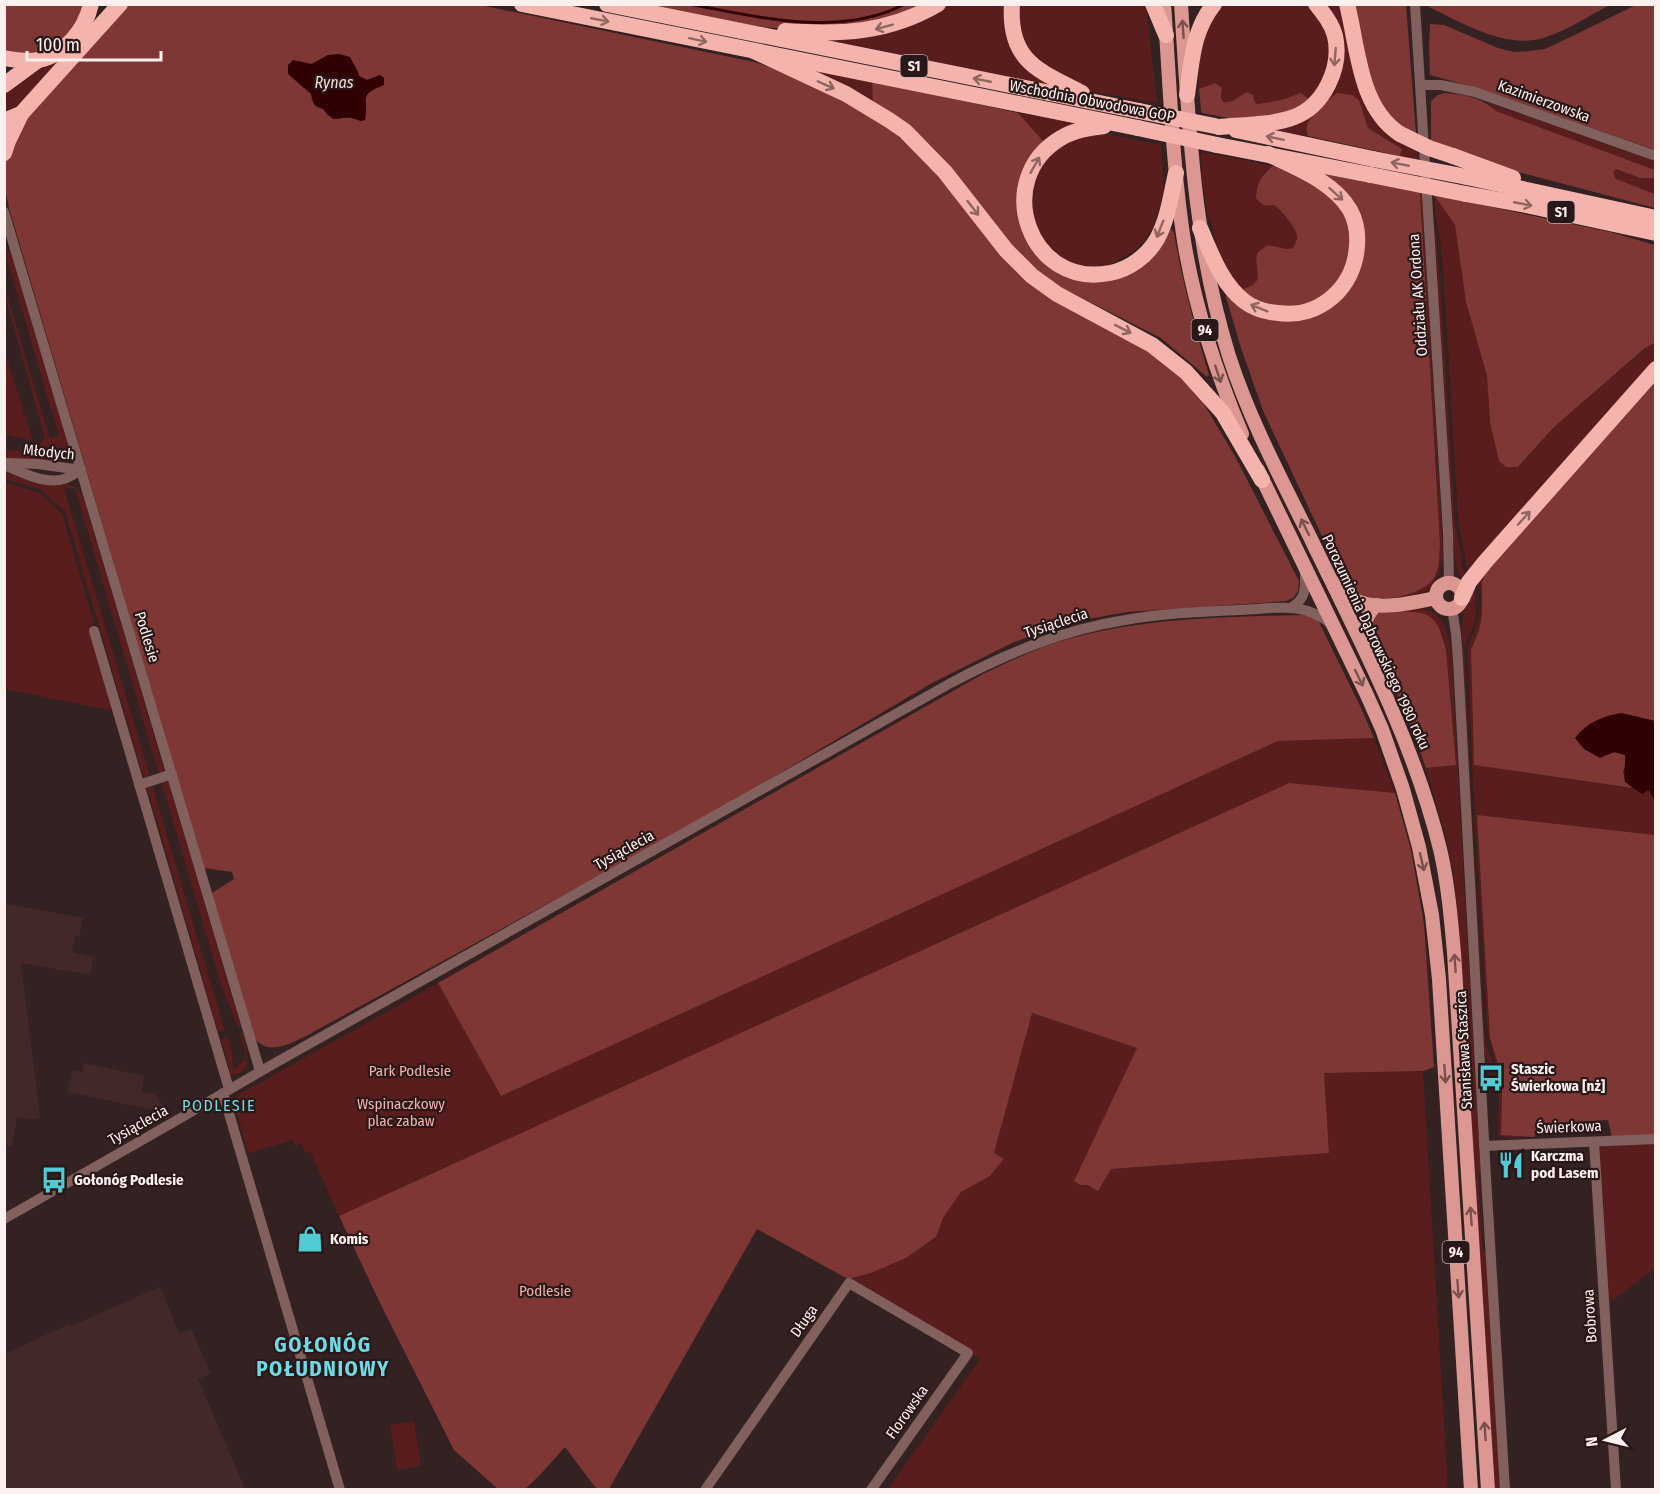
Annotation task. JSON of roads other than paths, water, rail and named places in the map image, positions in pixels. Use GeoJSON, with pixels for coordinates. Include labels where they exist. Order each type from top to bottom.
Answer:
{"type":"FeatureCollection","features":[{"type":"Feature","properties":{"kind":"highway"},"geometry":{"type":"LineString","coordinates":[[4,85],[38,60],[59,51],[74,39],[81,31],[91,4]]}},
{"type":"Feature","properties":{"kind":"highway"},"geometry":{"type":"LineString","coordinates":[[4,153],[21,114],[120,4]]}},
{"type":"Feature","properties":{"kind":"highway","name":"Wschodnia Obwodowa GOP"},"geometry":{"type":"LineString","coordinates":[[522,4],[1217,145],[1372,167],[1467,185],[1548,209],[1656,233]]}},
{"type":"Feature","properties":{"kind":"highway","name":"Wschodnia Obwodowa GOP"},"geometry":{"type":"LineString","coordinates":[[607,4],[1217,126],[1372,167]]}},
{"type":"Feature","properties":{"kind":"highway"},"geometry":{"type":"LineString","coordinates":[[727,28],[825,34],[857,32],[898,23],[938,4]]}},
{"type":"Feature","properties":{"kind":"highway"},"geometry":{"type":"LineString","coordinates":[[1012,4],[1015,37],[1025,58],[1048,76],[1101,103]]}},
{"type":"Feature","properties":{"kind":"highway"},"geometry":{"type":"LineString","coordinates":[[1153,4],[1167,35]]}},
{"type":"Feature","properties":{"kind":"highway"},"geometry":{"type":"LineString","coordinates":[[1187,95],[1196,36],[1214,4]]}},
{"type":"Feature","properties":{"kind":"highway"},"geometry":{"type":"LineString","coordinates":[[1217,126],[1275,122],[1293,118],[1305,112],[1316,102],[1331,78],[1337,55],[1332,28],[1316,4]]}},
{"type":"Feature","properties":{"kind":"highway"},"geometry":{"type":"LineString","coordinates":[[1347,4],[1361,70],[1372,100],[1382,119],[1391,128],[1429,148],[1509,176],[1534,190]]}},
{"type":"Feature","properties":{"kind":"highway"},"geometry":{"type":"LineString","coordinates":[[754,51],[846,94],[905,131],[945,172],[1006,250],[1037,280],[1057,294],[1152,345],[1186,372],[1223,414],[1262,480]]}},
{"type":"Feature","properties":{"kind":"highway"},"geometry":{"type":"LineString","coordinates":[[4,58],[38,60]]}},
{"type":"Feature","properties":{"kind":"highway"},"geometry":{"type":"LineString","coordinates":[[4,121],[21,114]]}},
{"type":"Feature","properties":{"kind":"highway"},"geometry":{"type":"LineString","coordinates":[[1117,124],[1072,132],[1060,138],[1046,150],[1032,168],[1025,188],[1025,215],[1034,240],[1048,257],[1079,273],[1096,274],[1109,273],[1127,267],[1144,256],[1162,229],[1176,173]]}},
{"type":"Feature","properties":{"kind":"highway"},"geometry":{"type":"LineString","coordinates":[[1200,228],[1216,265],[1226,281],[1244,301],[1254,307],[1283,314],[1304,312],[1318,307],[1339,290],[1354,268],[1357,251],[1357,228],[1350,209],[1331,189],[1312,176],[1268,154]]}},
{"type":"Feature","properties":{"kind":"highway","name":"Wschodnia Obwodowa GOP"},"geometry":{"type":"LineString","coordinates":[[1467,185],[1534,190],[1656,218]]}},
{"type":"Feature","properties":{"kind":"highway"},"geometry":{"type":"LineString","coordinates":[[1457,603],[1469,582],[1485,562],[1656,369]]}},
{"type":"Feature","properties":{"kind":"main road","name":"Porozumienia Dąbrowskiego 1980 roku"},"geometry":{"type":"LineString","coordinates":[[1164,4],[1176,173],[1185,242],[1206,336],[1220,380],[1262,480],[1366,693],[1394,760],[1412,819],[1428,893],[1439,979],[1471,1490]]}},
{"type":"Feature","properties":{"kind":"main road","name":"Porozumienia Dąbrowskiego 1980 roku"},"geometry":{"type":"LineString","coordinates":[[1181,4],[1200,228],[1208,276],[1230,357],[1260,435],[1388,700],[1413,763],[1440,851],[1448,897],[1458,1005],[1488,1490]]}},
{"type":"Feature","properties":{"kind":"main road"},"geometry":{"type":"LineString","coordinates":[[1330,579],[1356,600],[1377,605],[1436,598]]}},
{"type":"Feature","properties":{"kind":"main road"},"geometry":{"type":"LineString","coordinates":[[1449,583],[1459,587],[1462,593],[1457,603],[1443,607],[1436,598],[1437,593],[1439,587],[1449,583]]}},
{"type":"Feature","properties":{"kind":"main road"},"geometry":{"type":"LineString","coordinates":[[1364,648],[1365,620],[1377,605]]}},
{"type":"Feature","properties":{"kind":"street","name":"Oddziału AK Ordona"},"geometry":{"type":"LineString","coordinates":[[1415,4],[1448,533],[1449,583]]}},
{"type":"Feature","properties":{"kind":"street","name":"Kazimierzowska"},"geometry":{"type":"LineString","coordinates":[[1420,85],[1441,85],[1475,92],[1656,156]]}},
{"type":"Feature","properties":{"kind":"street","name":"Podlesie"},"geometry":{"type":"LineString","coordinates":[[4,212],[261,1071]]}},
{"type":"Feature","properties":{"kind":"street","name":"Młodych"},"geometry":{"type":"LineString","coordinates":[[4,464],[42,479],[54,481],[69,478],[81,470]]}},
{"type":"Feature","properties":{"kind":"street"},"geometry":{"type":"LineString","coordinates":[[1292,607],[1302,599],[1304,594],[1305,568]]}},
{"type":"Feature","properties":{"kind":"street","name":"Stanisława Staszica"},"geometry":{"type":"LineString","coordinates":[[1457,603],[1456,634],[1484,1146],[1506,1490]]}},
{"type":"Feature","properties":{"kind":"street","name":"Tysiąclecia"},"geometry":{"type":"LineString","coordinates":[[4,1219],[261,1071],[950,684],[1008,655],[1066,634],[1127,619],[1173,614],[1292,607],[1314,612],[1333,625]]}},
{"type":"Feature","properties":{"kind":"street"},"geometry":{"type":"LineString","coordinates":[[94,631],[340,1490]]}},
{"type":"Feature","properties":{"kind":"street"},"geometry":{"type":"LineString","coordinates":[[139,785],[172,774]]}},
{"type":"Feature","properties":{"kind":"street","name":"Świerkowa"},"geometry":{"type":"LineString","coordinates":[[1484,1146],[1656,1139]]}},
{"type":"Feature","properties":{"kind":"street","name":"Bobrowa"},"geometry":{"type":"LineString","coordinates":[[1594,1142],[1616,1490]]}},
{"type":"Feature","properties":{"kind":"street","name":"Długa"},"geometry":{"type":"LineString","coordinates":[[705,1490],[849,1283],[968,1353]]}},
{"type":"Feature","properties":{"kind":"street","name":"Florowska"},"geometry":{"type":"LineString","coordinates":[[871,1490],[968,1353]]}},
{"type":"Feature","properties":{"kind":"water","name":"Rynas"},"geometry":{"type":"Polygon","coordinates":[[[339,54],[350,57],[359,76],[367,80],[380,75],[384,78],[384,85],[367,95],[365,120],[333,119],[314,104],[311,94],[288,74],[288,65],[293,60],[312,64],[328,55],[339,54]]]}},
{"type":"Feature","properties":{"kind":"water"},"geometry":{"type":"Polygon","coordinates":[[[1621,713],[1655,721],[1655,802],[1649,790],[1642,794],[1625,782],[1625,755],[1614,752],[1600,758],[1584,749],[1575,738],[1595,721],[1621,713]]]}},
{"type":"Feature","properties":{"kind":"waterway"},"geometry":{"type":"LineString","coordinates":[[689,4],[798,22],[854,20],[880,14],[905,4]]}},
{"type":"Feature","properties":{"kind":"place","name":"Staszic Świerkowa [nż]"},"geometry":{"type":"Point","coordinates":[1491,1078]}},
{"type":"Feature","properties":{"kind":"place","name":"Karczma pod Lasem"},"geometry":{"type":"Point","coordinates":[1511,1165]}},
{"type":"Feature","properties":{"kind":"place","name":"Gołonóg Podlesie"},"geometry":{"type":"Point","coordinates":[54,1180]}},
{"type":"Feature","properties":{"kind":"place","name":"Komis"},"geometry":{"type":"Point","coordinates":[310,1239]}},
{"type":"Feature","properties":{"kind":"district","name":"PODLESIE"},"geometry":{"type":"Point","coordinates":[219,1105]}},
{"type":"Feature","properties":{"kind":"district","name":"GOŁONÓG POŁUDNIOWY"},"geometry":{"type":"Point","coordinates":[323,1357]}},
{"type":"Feature","properties":{"kind":"park label","name":"Park Podlesie"},"geometry":{"type":"Point","coordinates":[410,1071]}},
{"type":"Feature","properties":{"kind":"park label","name":"Wspinaczkowy plac zabaw"},"geometry":{"type":"Point","coordinates":[401,1112]}}]}
